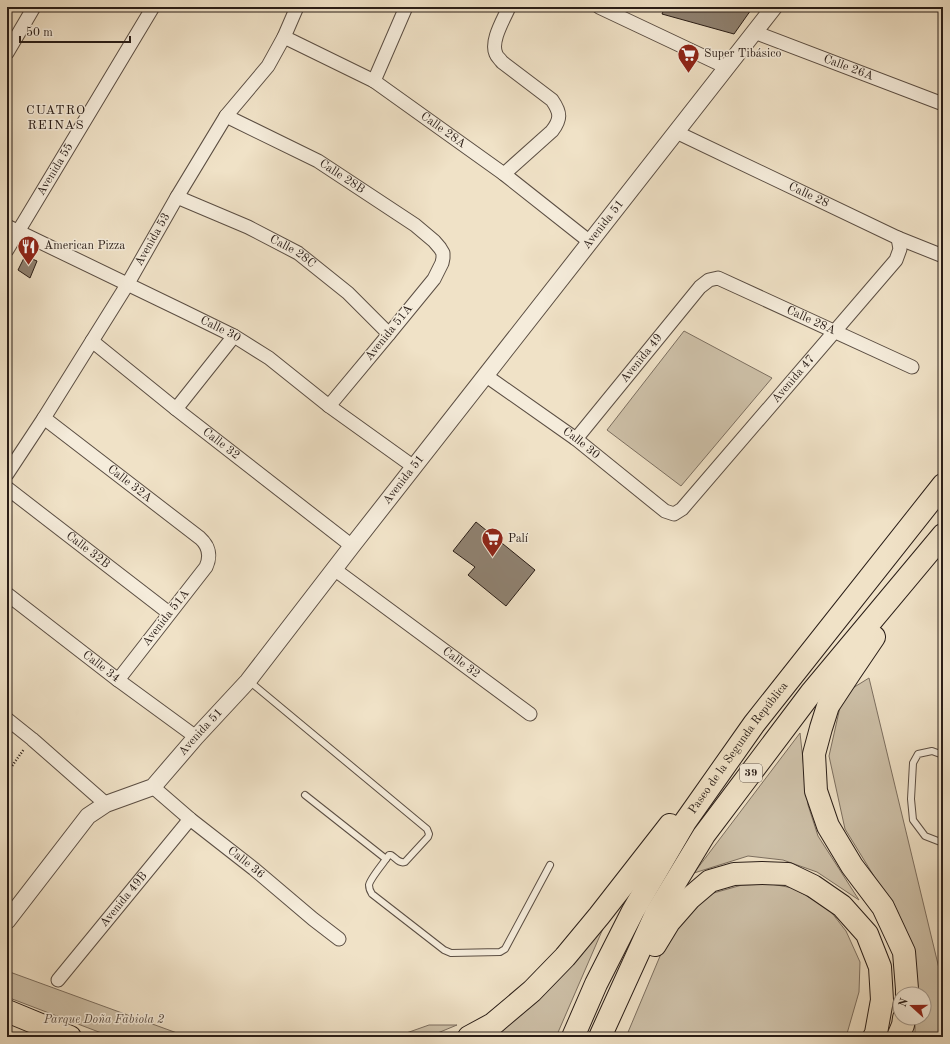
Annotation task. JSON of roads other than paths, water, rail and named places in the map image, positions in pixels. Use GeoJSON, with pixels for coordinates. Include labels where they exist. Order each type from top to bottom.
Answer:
{"type":"FeatureCollection","features":[{"type":"Feature","properties":{"kind":"highway","name":"Paseo de la Segunda República"},"geometry":{"type":"LineString","coordinates":[[573,1037],[596,984],[633,911],[685,822],[754,724],[943,485]]}},
{"type":"Feature","properties":{"kind":"highway","name":"Paseo de la Segunda República"},"geometry":{"type":"LineString","coordinates":[[600,1037],[656,914],[704,835],[811,692],[943,535]]}},
{"type":"Feature","properties":{"kind":"highway"},"geometry":{"type":"LineString","coordinates":[[907,986],[904,952],[883,907],[852,866],[828,826],[816,791],[814,754],[828,706],[943,538]]}},
{"type":"Feature","properties":{"kind":"highway"},"geometry":{"type":"LineString","coordinates":[[469,1037],[493,1024],[532,991],[565,957],[664,833],[754,724]]}},
{"type":"Feature","properties":{"kind":"highway"},"geometry":{"type":"LineString","coordinates":[[600,1037],[668,922],[690,898],[710,881],[734,874],[762,873],[788,874],[813,886],[842,906],[867,934],[880,966],[882,1000],[874,1037]]}},
{"type":"Feature","properties":{"kind":"highway"},"geometry":{"type":"LineString","coordinates":[[7,1011],[70,1037]]}},
{"type":"Feature","properties":{"kind":"highway"},"geometry":{"type":"LineString","coordinates":[[898,1037],[903,1026]]}},
{"type":"Feature","properties":{"kind":"street"},"geometry":{"type":"LineString","coordinates":[[7,53],[34,7]]}},
{"type":"Feature","properties":{"kind":"street","name":"Avenida 55"},"geometry":{"type":"LineString","coordinates":[[7,250],[12,228],[153,7]]}},
{"type":"Feature","properties":{"kind":"street","name":"Avenida 53"},"geometry":{"type":"LineString","coordinates":[[7,474],[128,284],[177,197],[226,116],[268,66],[284,38],[297,7]]}},
{"type":"Feature","properties":{"kind":"street"},"geometry":{"type":"LineString","coordinates":[[374,81],[406,7]]}},
{"type":"Feature","properties":{"kind":"street"},"geometry":{"type":"LineString","coordinates":[[504,174],[552,131],[557,124],[559,116],[558,108],[552,100],[502,62],[496,55],[494,41],[509,7]]}},
{"type":"Feature","properties":{"kind":"street","name":"Avenida 51"},"geometry":{"type":"LineString","coordinates":[[7,921],[88,816],[106,804],[153,787],[196,737],[248,681],[774,7]]}},
{"type":"Feature","properties":{"kind":"street"},"geometry":{"type":"LineString","coordinates":[[607,9],[726,67]]}},
{"type":"Feature","properties":{"kind":"street","name":"Calle 26A"},"geometry":{"type":"LineString","coordinates":[[754,32],[943,104]]}},
{"type":"Feature","properties":{"kind":"street","name":"Calle 28A"},"geometry":{"type":"LineString","coordinates":[[284,38],[374,81],[504,174],[590,242]]}},
{"type":"Feature","properties":{"kind":"street","name":"Calle 28B"},"geometry":{"type":"LineString","coordinates":[[226,116],[318,161],[352,183],[415,225],[440,248],[443,253],[443,258]]}},
{"type":"Feature","properties":{"kind":"street","name":"Calle 28"},"geometry":{"type":"LineString","coordinates":[[676,132],[898,238],[943,256]]}},
{"type":"Feature","properties":{"kind":"street","name":"Calle 28C"},"geometry":{"type":"LineString","coordinates":[[177,197],[248,227],[298,253],[348,293],[389,334]]}},
{"type":"Feature","properties":{"kind":"street","name":"Calle 30"},"geometry":{"type":"LineString","coordinates":[[12,228],[234,336],[269,358],[329,406],[414,467]]}},
{"type":"Feature","properties":{"kind":"street","name":"Avenida 47"},"geometry":{"type":"LineString","coordinates":[[674,514],[682,509],[896,260],[900,249],[898,238]]}},
{"type":"Feature","properties":{"kind":"street","name":"Avenida 51A"},"geometry":{"type":"LineString","coordinates":[[329,406],[434,278],[440,269],[443,258]]}},
{"type":"Feature","properties":{"kind":"street","name":"Calle 28A"},"geometry":{"type":"LineString","coordinates":[[709,280],[718,278],[912,367]]}},
{"type":"Feature","properties":{"kind":"street","name":"Avenida 49"},"geometry":{"type":"LineString","coordinates":[[576,439],[700,287],[709,280]]}},
{"type":"Feature","properties":{"kind":"street"},"geometry":{"type":"LineString","coordinates":[[176,409],[234,336]]}},
{"type":"Feature","properties":{"kind":"street","name":"Calle 32"},"geometry":{"type":"LineString","coordinates":[[92,341],[176,409],[352,546]]}},
{"type":"Feature","properties":{"kind":"street","name":"Calle 30"},"geometry":{"type":"LineString","coordinates":[[486,375],[576,439],[665,511],[674,514]]}},
{"type":"Feature","properties":{"kind":"street","name":"Calle 32A"},"geometry":{"type":"LineString","coordinates":[[44,418],[200,538],[205,544],[209,553]]}},
{"type":"Feature","properties":{"kind":"street","name":"Calle 32B"},"geometry":{"type":"LineString","coordinates":[[7,488],[170,613]]}},
{"type":"Feature","properties":{"kind":"street","name":"Avenida 51A"},"geometry":{"type":"LineString","coordinates":[[118,680],[206,567],[209,553]]}},
{"type":"Feature","properties":{"kind":"street","name":"Calle 32"},"geometry":{"type":"LineString","coordinates":[[334,569],[530,714]]}},
{"type":"Feature","properties":{"kind":"street","name":"Calle 34"},"geometry":{"type":"LineString","coordinates":[[7,594],[118,680],[196,737]]}},
{"type":"Feature","properties":{"kind":"street"},"geometry":{"type":"LineString","coordinates":[[7,719],[106,804]]}},
{"type":"Feature","properties":{"kind":"street","name":"Calle 36"},"geometry":{"type":"LineString","coordinates":[[153,787],[190,819],[254,868],[313,919],[339,939]]}},
{"type":"Feature","properties":{"kind":"street","name":"Avenida 49B"},"geometry":{"type":"LineString","coordinates":[[58,980],[190,819]]}},
{"type":"Feature","properties":{"kind":"lane"},"geometry":{"type":"LineString","coordinates":[[248,681],[427,829],[428,837],[405,862],[403,863],[389,855],[369,885],[372,894],[444,950],[451,953],[500,952],[505,949],[550,865]]}},
{"type":"Feature","properties":{"kind":"lane"},"geometry":{"type":"LineString","coordinates":[[943,755],[932,751],[918,754],[912,762],[911,799],[913,820],[925,836],[943,843]]}},
{"type":"Feature","properties":{"kind":"lane"},"geometry":{"type":"LineString","coordinates":[[305,795],[386,859]]}},
{"type":"Feature","properties":{"kind":"place","name":"Super Tibásico"},"geometry":{"type":"Point","coordinates":[688,74]}},
{"type":"Feature","properties":{"kind":"place","name":"American Pizza"},"geometry":{"type":"Point","coordinates":[28,266]}},
{"type":"Feature","properties":{"kind":"place","name":"Palí"},"geometry":{"type":"Point","coordinates":[493,558]}},
{"type":"Feature","properties":{"kind":"district","name":"CUATRO REINAS"},"geometry":{"type":"Point","coordinates":[56,118]}},
{"type":"Feature","properties":{"kind":"park label","name":"Parque Doña Fabiola 2"},"geometry":{"type":"Point","coordinates":[104,1020]}}]}
